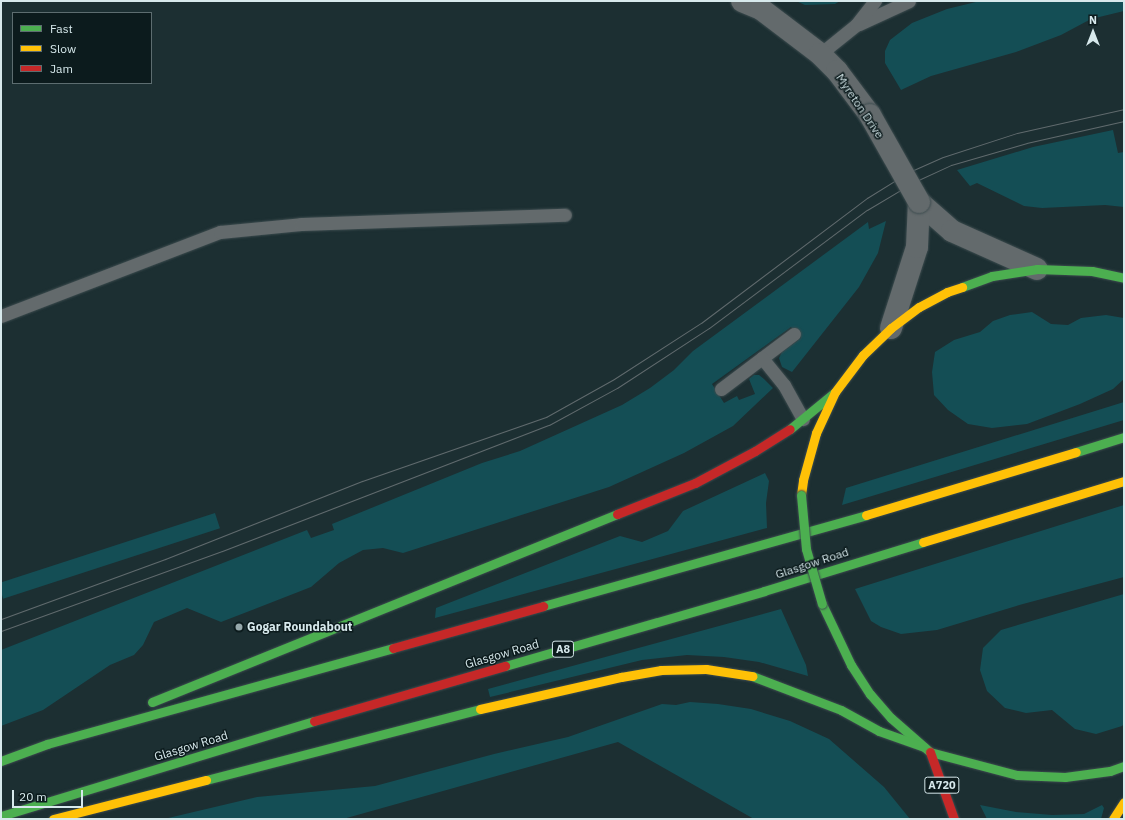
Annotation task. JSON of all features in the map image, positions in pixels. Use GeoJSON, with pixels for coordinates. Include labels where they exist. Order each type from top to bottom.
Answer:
{"type":"FeatureCollection","features":[{"type":"Feature","properties":{"kind":"main road"},"geometry":{"type":"LineString","coordinates":[[927,749],[891,718],[870,694],[851,665],[822,604],[806,549],[801,495],[803,480],[816,433],[836,392],[863,355],[891,328],[919,307],[947,292],[992,276],[1037,269],[1092,271],[1124,278]]}},
{"type":"Feature","properties":{"kind":"main road"},"geometry":{"type":"LineString","coordinates":[[143,706],[696,483],[788,431],[836,392]]}},
{"type":"Feature","properties":{"kind":"main road"},"geometry":{"type":"LineString","coordinates":[[47,744],[840,523],[1124,437]]}},
{"type":"Feature","properties":{"kind":"main road","name":"Glasgow Road"},"geometry":{"type":"LineString","coordinates":[[1,816],[378,702],[764,591],[1124,481]]}},
{"type":"Feature","properties":{"kind":"main road"},"geometry":{"type":"LineString","coordinates":[[53,819],[482,709],[621,677],[661,670],[706,669],[754,676],[834,707],[879,731],[959,761],[1018,774],[1065,777],[1110,771],[1124,766]]}},
{"type":"Feature","properties":{"kind":"main road"},"geometry":{"type":"LineString","coordinates":[[1,761],[128,712]]}},
{"type":"Feature","properties":{"kind":"main road","name":"A720"},"geometry":{"type":"LineString","coordinates":[[927,749],[954,819]]}},
{"type":"Feature","properties":{"kind":"main road"},"geometry":{"type":"LineString","coordinates":[[1113,819],[1124,802]]}},
{"type":"Feature","properties":{"kind":"street","name":"Myreton Drive"},"geometry":{"type":"LineString","coordinates":[[742,1],[761,9],[820,54],[837,71],[870,115],[919,202],[952,231],[1037,269]]}},
{"type":"Feature","properties":{"kind":"street"},"geometry":{"type":"LineString","coordinates":[[891,328],[917,247],[919,202]]}},
{"type":"Feature","properties":{"kind":"lane"},"geometry":{"type":"LineString","coordinates":[[856,26],[875,1]]}},
{"type":"Feature","properties":{"kind":"lane"},"geometry":{"type":"LineString","coordinates":[[820,54],[856,26],[909,1]]}},
{"type":"Feature","properties":{"kind":"lane"},"geometry":{"type":"LineString","coordinates":[[1,316],[220,232],[301,224],[566,215]]}},
{"type":"Feature","properties":{"kind":"lane"},"geometry":{"type":"LineString","coordinates":[[721,389],[794,334]]}},
{"type":"Feature","properties":{"kind":"lane"},"geometry":{"type":"LineString","coordinates":[[762,358],[784,385],[803,419]]}},
{"type":"Feature","properties":{"kind":"shaded area"},"geometry":{"type":"Polygon","coordinates":[[[796,1],[840,1],[835,4],[805,5],[796,1]]]}},
{"type":"Feature","properties":{"kind":"shaded area"},"geometry":{"type":"Polygon","coordinates":[[[980,1],[1124,1],[1124,11],[1091,19],[1061,35],[1016,52],[931,76],[901,90],[885,63],[885,51],[890,40],[912,23],[947,9],[980,1]]]}},
{"type":"Feature","properties":{"kind":"shaded area"},"geometry":{"type":"Polygon","coordinates":[[[1113,130],[1118,153],[1124,152],[1124,207],[1105,205],[1042,208],[1024,206],[977,183],[970,186],[957,170],[1033,147],[1113,130]]]}},
{"type":"Feature","properties":{"kind":"shaded area"},"geometry":{"type":"Polygon","coordinates":[[[886,221],[878,253],[859,287],[792,372],[782,367],[779,358],[782,352],[801,338],[791,327],[712,384],[724,403],[737,396],[739,400],[755,394],[749,379],[754,375],[759,375],[773,388],[733,426],[684,453],[609,487],[403,553],[383,548],[363,550],[339,563],[311,587],[221,622],[187,608],[154,622],[143,645],[134,655],[110,665],[43,710],[1,726],[1,650],[307,530],[311,538],[334,530],[332,524],[482,463],[520,451],[622,405],[650,388],[674,370],[693,351],[868,222],[869,229],[886,221]]]}},
{"type":"Feature","properties":{"kind":"shaded area"},"geometry":{"type":"Polygon","coordinates":[[[1032,312],[1051,324],[1068,325],[1081,318],[1106,315],[1124,318],[1124,379],[1113,389],[1080,404],[1027,424],[992,428],[968,424],[948,410],[934,395],[932,372],[935,352],[954,340],[980,332],[993,321],[1010,315],[1032,312]]]}},
{"type":"Feature","properties":{"kind":"shaded area"},"geometry":{"type":"Polygon","coordinates":[[[1124,402],[1124,420],[842,505],[846,488],[1124,402]]]}},
{"type":"Feature","properties":{"kind":"shaded area"},"geometry":{"type":"Polygon","coordinates":[[[765,473],[769,481],[766,503],[767,528],[435,618],[436,608],[620,536],[642,542],[668,531],[683,511],[765,473]]]}},
{"type":"Feature","properties":{"kind":"shaded area"},"geometry":{"type":"Polygon","coordinates":[[[1124,505],[1124,577],[1023,604],[937,630],[901,634],[881,627],[871,621],[855,589],[1124,505]]]}},
{"type":"Feature","properties":{"kind":"shaded area"},"geometry":{"type":"Polygon","coordinates":[[[215,513],[220,528],[3,599],[1,592],[1,583],[215,513]]]}},
{"type":"Feature","properties":{"kind":"shaded area"},"geometry":{"type":"Polygon","coordinates":[[[1124,594],[1124,724],[1122,726],[1096,734],[1075,729],[1052,710],[1026,713],[1005,708],[987,691],[980,670],[983,648],[1001,630],[1124,594]]]}},
{"type":"Feature","properties":{"kind":"shaded area"},"geometry":{"type":"Polygon","coordinates":[[[781,609],[806,665],[808,676],[759,662],[724,657],[687,655],[642,660],[490,697],[488,689],[781,609]]]}},
{"type":"Feature","properties":{"kind":"shaded area"},"geometry":{"type":"Polygon","coordinates":[[[690,702],[718,704],[751,709],[790,721],[829,739],[884,787],[910,819],[754,819],[618,742],[343,819],[164,819],[257,797],[375,786],[494,754],[568,737],[662,704],[676,705],[690,702]]]}},
{"type":"Feature","properties":{"kind":"shaded area"},"geometry":{"type":"Polygon","coordinates":[[[980,805],[1016,812],[1052,815],[1084,814],[1102,805],[1104,808],[1101,819],[987,819],[980,805]]]}},
{"type":"Feature","properties":{"kind":"tram line"},"geometry":{"type":"LineString","coordinates":[[1,619],[165,559],[362,481],[546,417],[614,379],[701,323],[867,198],[909,172],[943,157],[1017,133],[1124,109]]}},
{"type":"Feature","properties":{"kind":"tram line"},"geometry":{"type":"LineString","coordinates":[[1,631],[222,551],[549,425],[617,388],[709,328],[867,210],[914,182],[951,165],[1027,143],[1124,121]]}},
{"type":"Feature","properties":{"kind":"traffic: fast"},"geometry":{"type":"LineString","coordinates":[[962,287],[992,276],[1037,269],[1092,271],[1124,278]]}},
{"type":"Feature","properties":{"kind":"traffic: fast"},"geometry":{"type":"LineString","coordinates":[[790,429],[835,392]]}},
{"type":"Feature","properties":{"kind":"traffic: fast"},"geometry":{"type":"LineString","coordinates":[[1076,452],[1124,437]]}},
{"type":"Feature","properties":{"kind":"traffic: fast"},"geometry":{"type":"LineString","coordinates":[[801,495],[806,549],[822,604]]}},
{"type":"Feature","properties":{"kind":"traffic: fast"},"geometry":{"type":"LineString","coordinates":[[152,702],[617,514]]}},
{"type":"Feature","properties":{"kind":"traffic: fast"},"geometry":{"type":"LineString","coordinates":[[543,606],[866,515]]}},
{"type":"Feature","properties":{"kind":"traffic: fast"},"geometry":{"type":"LineString","coordinates":[[505,666],[764,591],[923,542]]}},
{"type":"Feature","properties":{"kind":"traffic: fast"},"geometry":{"type":"LineString","coordinates":[[822,604],[851,665],[870,694],[891,718],[930,752],[1017,775],[1065,777],[1110,771],[1124,766]]}},
{"type":"Feature","properties":{"kind":"traffic: fast"},"geometry":{"type":"LineString","coordinates":[[1,761],[47,744],[393,648]]}},
{"type":"Feature","properties":{"kind":"traffic: fast"},"geometry":{"type":"LineString","coordinates":[[752,676],[841,710],[879,731],[924,747]]}},
{"type":"Feature","properties":{"kind":"traffic: fast"},"geometry":{"type":"LineString","coordinates":[[206,780],[480,709]]}},
{"type":"Feature","properties":{"kind":"traffic: fast"},"geometry":{"type":"LineString","coordinates":[[1,816],[314,721]]}},
{"type":"Feature","properties":{"kind":"traffic: slow"},"geometry":{"type":"LineString","coordinates":[[801,495],[803,480],[816,433],[835,392],[863,355],[891,328],[919,307],[947,292],[962,287]]}},
{"type":"Feature","properties":{"kind":"traffic: slow"},"geometry":{"type":"LineString","coordinates":[[866,515],[1076,452]]}},
{"type":"Feature","properties":{"kind":"traffic: slow"},"geometry":{"type":"LineString","coordinates":[[923,542],[1124,481]]}},
{"type":"Feature","properties":{"kind":"traffic: slow"},"geometry":{"type":"LineString","coordinates":[[480,709],[621,677],[661,670],[706,669],[752,676]]}},
{"type":"Feature","properties":{"kind":"traffic: slow"},"geometry":{"type":"LineString","coordinates":[[53,819],[206,780]]}},
{"type":"Feature","properties":{"kind":"traffic: slow"},"geometry":{"type":"LineString","coordinates":[[1113,819],[1124,802]]}},
{"type":"Feature","properties":{"kind":"traffic: jam"},"geometry":{"type":"LineString","coordinates":[[617,514],[695,483],[755,451],[790,429]]}},
{"type":"Feature","properties":{"kind":"traffic: jam"},"geometry":{"type":"LineString","coordinates":[[393,648],[543,606]]}},
{"type":"Feature","properties":{"kind":"traffic: jam"},"geometry":{"type":"LineString","coordinates":[[314,721],[505,666]]}},
{"type":"Feature","properties":{"kind":"traffic: jam"},"geometry":{"type":"LineString","coordinates":[[930,752],[954,819]]}},
{"type":"Feature","properties":{"kind":"place","name":"Gogar Roundabout"},"geometry":{"type":"Point","coordinates":[239,627]}}]}
